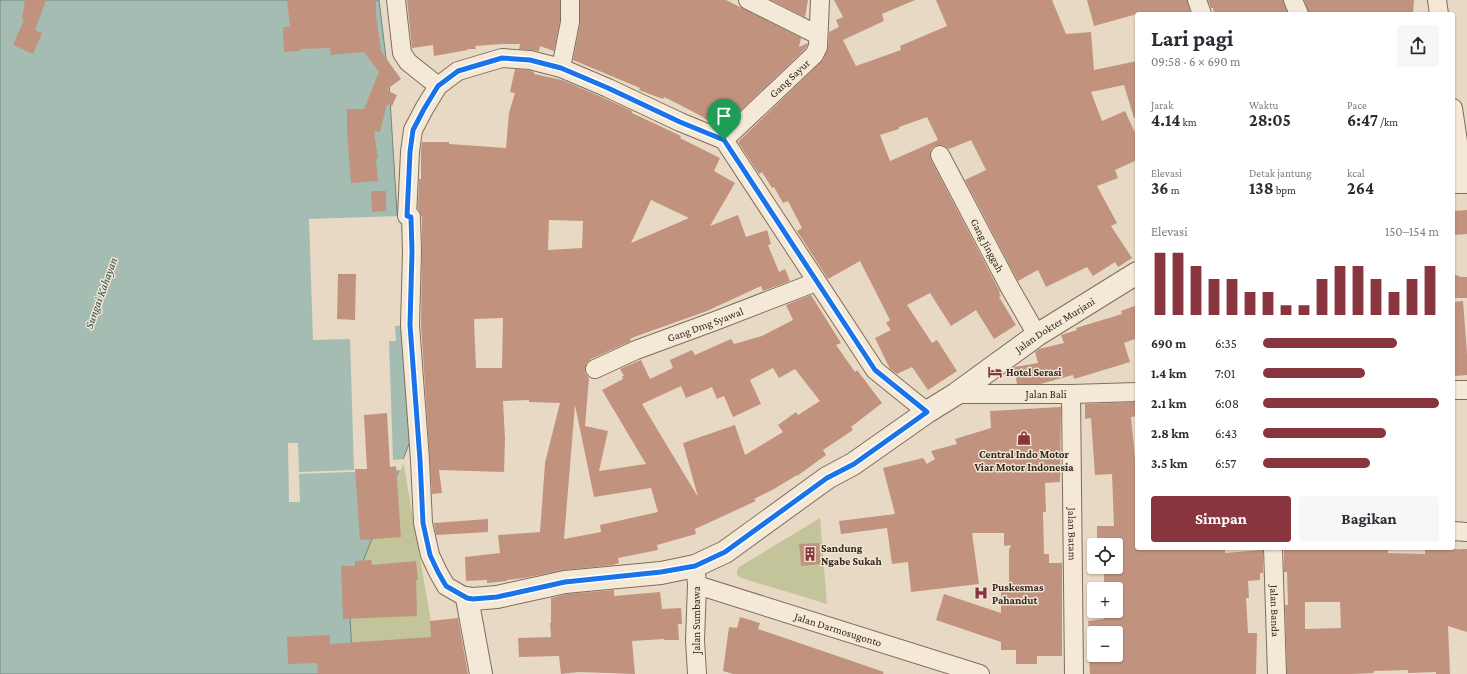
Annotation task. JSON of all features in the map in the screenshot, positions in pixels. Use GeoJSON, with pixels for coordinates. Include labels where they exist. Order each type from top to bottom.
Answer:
{"type":"FeatureCollection","features":[{"type":"Feature","properties":{"kind":"street"},"geometry":{"type":"LineString","coordinates":[[396,0],[402,53],[408,62],[438,86]]}},
{"type":"Feature","properties":{"kind":"street"},"geometry":{"type":"LineString","coordinates":[[561,68],[570,22],[570,0]]}},
{"type":"Feature","properties":{"kind":"street"},"geometry":{"type":"LineString","coordinates":[[750,0],[818,35]]}},
{"type":"Feature","properties":{"kind":"street","name":"Gang Sayur"},"geometry":{"type":"LineString","coordinates":[[724,140],[814,55],[818,47],[820,0]]}},
{"type":"Feature","properties":{"kind":"street"},"geometry":{"type":"LineString","coordinates":[[1197,0],[1201,12]]}},
{"type":"Feature","properties":{"kind":"street"},"geometry":{"type":"LineString","coordinates":[[1293,0],[1298,12]]}},
{"type":"Feature","properties":{"kind":"street"},"geometry":{"type":"LineString","coordinates":[[1436,0],[1439,12]]}},
{"type":"Feature","properties":{"kind":"street"},"geometry":{"type":"LineString","coordinates":[[481,674],[467,598],[446,586],[430,555],[423,523],[410,325],[412,252],[411,217],[407,216],[410,152],[413,130],[438,86],[458,71],[502,58],[530,60],[561,68],[608,88],[680,122],[724,140],[875,370],[927,412]]}},
{"type":"Feature","properties":{"kind":"street"},"geometry":{"type":"LineString","coordinates":[[1455,126],[1461,182]]}},
{"type":"Feature","properties":{"kind":"street","name":"Gang Jinggah"},"geometry":{"type":"LineString","coordinates":[[940,155],[1010,288],[1037,335]]}},
{"type":"Feature","properties":{"kind":"street","name":"Jalan Dokter Murjani"},"geometry":{"type":"LineString","coordinates":[[467,598],[497,597],[565,582],[661,572],[696,575],[725,552],[827,478],[854,464],[927,412],[956,394],[1037,335],[1135,274]]}},
{"type":"Feature","properties":{"kind":"street","name":"Gang Dmg Syawal"},"geometry":{"type":"LineString","coordinates":[[595,369],[636,350],[816,282]]}},
{"type":"Feature","properties":{"kind":"street"},"geometry":{"type":"LineString","coordinates":[[1455,390],[1467,390]]}},
{"type":"Feature","properties":{"kind":"street","name":"Jalan Bali"},"geometry":{"type":"LineString","coordinates":[[956,394],[1071,394],[1135,392]]}},
{"type":"Feature","properties":{"kind":"street","name":"Jalan Batam"},"geometry":{"type":"LineString","coordinates":[[1071,394],[1074,674]]}},
{"type":"Feature","properties":{"kind":"street"},"geometry":{"type":"LineString","coordinates":[[1455,531],[1467,532]]}},
{"type":"Feature","properties":{"kind":"street","name":"Jalan Banda"},"geometry":{"type":"LineString","coordinates":[[1273,550],[1276,674]]}},
{"type":"Feature","properties":{"kind":"street","name":"Jalan Sumbawa"},"geometry":{"type":"LineString","coordinates":[[696,575],[695,640],[697,674]]}},
{"type":"Feature","properties":{"kind":"street","name":"Jalan Darmosugonto"},"geometry":{"type":"LineString","coordinates":[[696,575],[980,674]]}},
{"type":"Feature","properties":{"kind":"green space"},"geometry":{"type":"Polygon","coordinates":[[[403,460],[440,674],[353,674],[348,597],[403,460]]]}},
{"type":"Feature","properties":{"kind":"green space"},"geometry":{"type":"Polygon","coordinates":[[[820,518],[827,604],[741,578],[737,575],[739,567],[820,518]]]}},
{"type":"Feature","properties":{"kind":"water","name":"Sungai Kahayan"},"geometry":{"type":"Polygon","coordinates":[[[0,0],[379,0],[389,83],[411,439],[349,597],[353,674],[0,674],[0,0]]]}},
{"type":"Feature","properties":{"kind":"pier"},"geometry":{"type":"Polygon","coordinates":[[[399,216],[406,325],[395,326],[396,341],[389,341],[393,460],[405,459],[401,470],[299,474],[300,502],[289,502],[288,443],[298,443],[299,472],[354,470],[350,339],[313,340],[309,219],[399,216]]]}},
{"type":"Feature","properties":{"kind":"building"},"geometry":{"type":"Polygon","coordinates":[[[25,0],[46,0],[35,30],[42,33],[33,54],[13,45],[24,20],[22,19],[25,0]]]}},
{"type":"Feature","properties":{"kind":"building"},"geometry":{"type":"Polygon","coordinates":[[[287,0],[376,0],[376,15],[381,51],[401,79],[386,90],[397,95],[392,106],[387,104],[380,132],[374,131],[378,158],[376,159],[378,181],[351,183],[347,109],[364,109],[379,72],[364,52],[331,55],[330,48],[300,49],[300,51],[284,52],[283,27],[290,27],[287,0]]]}},
{"type":"Feature","properties":{"kind":"building"},"geometry":{"type":"Polygon","coordinates":[[[407,0],[560,0],[560,21],[554,51],[540,46],[539,51],[519,49],[520,44],[503,44],[475,46],[476,49],[467,49],[468,50],[434,56],[433,45],[412,48],[407,0]]]}},
{"type":"Feature","properties":{"kind":"building"},"geometry":{"type":"Polygon","coordinates":[[[580,0],[726,0],[801,38],[799,47],[808,44],[805,49],[722,128],[664,97],[663,99],[639,90],[640,88],[573,60],[580,24],[580,0]]]}},
{"type":"Feature","properties":{"kind":"building"},"geometry":{"type":"Polygon","coordinates":[[[771,0],[808,0],[805,17],[771,0]]]}},
{"type":"Feature","properties":{"kind":"building"},"geometry":{"type":"Polygon","coordinates":[[[834,0],[915,0],[882,14],[884,21],[843,40],[856,66],[901,50],[900,46],[947,26],[936,0],[1052,0],[1066,34],[1091,32],[1094,70],[1135,61],[1135,118],[1124,85],[1091,92],[1102,121],[1125,111],[1135,133],[1135,161],[1115,170],[1118,178],[1097,186],[1117,223],[1111,226],[1132,258],[1118,267],[1115,262],[1093,276],[1087,267],[1046,287],[1038,270],[1018,281],[965,180],[986,170],[971,140],[949,149],[940,145],[931,149],[931,160],[1000,292],[999,293],[1001,296],[999,297],[1016,325],[994,339],[976,310],[951,326],[930,293],[907,305],[932,343],[937,340],[957,371],[928,390],[912,367],[897,374],[890,369],[875,338],[891,330],[886,323],[890,320],[860,261],[828,279],[797,231],[802,228],[788,201],[783,203],[774,187],[772,188],[762,172],[759,174],[738,142],[823,60],[828,48],[829,32],[839,27],[836,20],[843,17],[834,0]],[[927,117],[880,135],[890,161],[938,140],[927,117]]]}},
{"type":"Feature","properties":{"kind":"building"},"geometry":{"type":"Polygon","coordinates":[[[1087,0],[1187,0],[1191,12],[1135,12],[1135,15],[1094,26],[1087,0]]]}},
{"type":"Feature","properties":{"kind":"building"},"geometry":{"type":"Polygon","coordinates":[[[1208,0],[1283,0],[1287,12],[1214,12],[1213,8],[1211,8],[1208,0]]]}},
{"type":"Feature","properties":{"kind":"building"},"geometry":{"type":"Polygon","coordinates":[[[1304,0],[1414,0],[1413,12],[1308,12],[1304,0]]]}},
{"type":"Feature","properties":{"kind":"building"},"geometry":{"type":"Polygon","coordinates":[[[515,69],[528,70],[534,72],[534,74],[562,80],[632,111],[632,113],[681,136],[680,138],[720,158],[714,171],[735,183],[710,226],[738,215],[746,237],[767,230],[771,244],[768,245],[779,272],[785,269],[790,281],[763,291],[761,286],[707,311],[630,339],[631,341],[591,359],[585,368],[585,373],[589,378],[585,426],[608,431],[599,471],[646,464],[602,390],[623,379],[622,376],[624,376],[620,369],[641,360],[650,379],[673,368],[670,360],[692,350],[695,355],[731,339],[734,344],[762,336],[793,320],[786,305],[811,295],[841,343],[836,345],[855,372],[857,370],[882,403],[851,427],[853,430],[823,450],[826,455],[797,476],[754,499],[756,501],[695,529],[696,534],[657,545],[658,550],[618,558],[619,563],[613,565],[564,570],[507,581],[487,583],[487,580],[466,581],[465,557],[500,553],[498,535],[540,532],[545,463],[560,403],[529,402],[529,400],[503,401],[505,439],[504,472],[439,470],[442,493],[432,494],[421,325],[422,217],[418,209],[419,179],[421,179],[422,142],[449,142],[449,144],[506,148],[509,113],[515,93],[510,92],[515,69]],[[651,200],[631,243],[689,218],[651,200]],[[549,220],[548,250],[582,248],[583,221],[549,220]],[[503,318],[474,319],[476,368],[502,368],[503,318]],[[773,368],[750,380],[761,404],[733,417],[724,396],[717,399],[712,387],[686,398],[681,386],[642,404],[698,497],[683,443],[735,425],[745,455],[783,432],[778,425],[796,412],[798,415],[820,401],[795,369],[779,378],[773,368]],[[575,405],[564,539],[601,532],[600,525],[658,512],[651,488],[594,497],[575,405]]]}},
{"type":"Feature","properties":{"kind":"building"},"geometry":{"type":"Polygon","coordinates":[[[371,191],[386,191],[386,211],[372,212],[371,191]]]}},
{"type":"Feature","properties":{"kind":"building"},"geometry":{"type":"Polygon","coordinates":[[[1467,210],[1467,234],[1455,235],[1455,211],[1467,210]]]}},
{"type":"Feature","properties":{"kind":"building"},"geometry":{"type":"Polygon","coordinates":[[[338,274],[356,274],[355,320],[337,319],[338,274]]]}},
{"type":"Feature","properties":{"kind":"building"},"geometry":{"type":"Polygon","coordinates":[[[1455,275],[1467,277],[1467,298],[1455,298],[1455,275]]]}},
{"type":"Feature","properties":{"kind":"building"},"geometry":{"type":"Polygon","coordinates":[[[1463,301],[1467,375],[1455,376],[1455,302],[1463,301]]]}},
{"type":"Feature","properties":{"kind":"building"},"geometry":{"type":"Polygon","coordinates":[[[1135,306],[1135,339],[1124,343],[1130,362],[1074,379],[1073,375],[1040,384],[1017,384],[1014,367],[1038,363],[1035,352],[1039,349],[1064,343],[1061,335],[1077,330],[1076,328],[1122,314],[1121,311],[1135,306]]]}},
{"type":"Feature","properties":{"kind":"building"},"geometry":{"type":"Polygon","coordinates":[[[1135,402],[1135,416],[1131,417],[1135,459],[1135,550],[1225,550],[1225,553],[1263,550],[1263,573],[1260,573],[1260,580],[1248,581],[1249,598],[1246,598],[1248,633],[1257,633],[1256,674],[1090,674],[1089,662],[1123,662],[1123,626],[1088,626],[1088,621],[1104,618],[1123,618],[1123,582],[1104,582],[1104,574],[1123,574],[1123,538],[1097,538],[1097,526],[1114,526],[1112,474],[1095,475],[1091,418],[1085,419],[1085,404],[1135,402]]]}},
{"type":"Feature","properties":{"kind":"building"},"geometry":{"type":"Polygon","coordinates":[[[1061,407],[1060,482],[1045,483],[1046,512],[1043,512],[1044,554],[1049,554],[1049,563],[1062,563],[1062,656],[1037,656],[1037,664],[1016,664],[1016,650],[1001,650],[1001,642],[936,620],[944,594],[1001,613],[1001,585],[1009,585],[1009,550],[1011,545],[1004,546],[1004,533],[972,533],[979,584],[911,592],[908,562],[892,564],[887,528],[841,534],[839,521],[895,514],[883,468],[923,458],[927,464],[935,459],[931,451],[957,444],[955,439],[991,428],[990,411],[1061,407]]]}},
{"type":"Feature","properties":{"kind":"building"},"geometry":{"type":"Polygon","coordinates":[[[387,413],[390,467],[396,466],[401,537],[360,540],[355,469],[367,469],[364,415],[387,413]]]}},
{"type":"Feature","properties":{"kind":"building"},"geometry":{"type":"Polygon","coordinates":[[[488,519],[488,532],[436,535],[434,523],[488,519]]]}},
{"type":"Feature","properties":{"kind":"building","name":"Sandung Ngabe Sukah"},"geometry":{"type":"Polygon","coordinates":[[[819,543],[821,564],[801,566],[799,544],[819,543]]]}},
{"type":"Feature","properties":{"kind":"building"},"geometry":{"type":"Polygon","coordinates":[[[1467,549],[1467,632],[1448,626],[1450,674],[1436,674],[1436,672],[1408,673],[1408,670],[1374,671],[1374,673],[1352,674],[1287,674],[1285,605],[1288,605],[1287,572],[1284,572],[1284,550],[1388,550],[1388,553],[1425,554],[1425,550],[1467,549]],[[1305,602],[1305,629],[1341,628],[1340,602],[1305,602]]]}},
{"type":"Feature","properties":{"kind":"building"},"geometry":{"type":"Polygon","coordinates":[[[371,560],[372,565],[416,561],[418,580],[416,580],[417,616],[343,619],[341,566],[355,566],[355,561],[371,560]]]}},
{"type":"Feature","properties":{"kind":"building"},"geometry":{"type":"Polygon","coordinates":[[[614,590],[614,596],[660,592],[662,609],[681,608],[682,624],[678,624],[679,640],[664,639],[632,641],[635,674],[579,672],[561,674],[559,656],[519,657],[518,638],[551,637],[551,598],[567,594],[614,590]]]}},
{"type":"Feature","properties":{"kind":"building"},"geometry":{"type":"Polygon","coordinates":[[[740,617],[760,623],[758,629],[884,672],[883,674],[733,674],[723,671],[729,627],[737,628],[740,617]]]}},
{"type":"Feature","properties":{"kind":"building"},"geometry":{"type":"Polygon","coordinates":[[[458,618],[468,674],[318,674],[317,663],[288,664],[287,637],[330,635],[330,644],[431,637],[430,621],[458,618]]]}},
{"type":"Feature","properties":{"kind":"place","name":"Hotel Serasi"},"geometry":{"type":"Point","coordinates":[995,372]}},
{"type":"Feature","properties":{"kind":"place","name":"Central Indo Motor Viar Motor Indonesia"},"geometry":{"type":"Point","coordinates":[1024,438]}},
{"type":"Feature","properties":{"kind":"place","name":"Sandung Ngabe Sukah"},"geometry":{"type":"Point","coordinates":[810,554]}},
{"type":"Feature","properties":{"kind":"place","name":"Puskesmas Pahandut"},"geometry":{"type":"Point","coordinates":[981,593]}},
{"type":"Feature","properties":{"kind":"route"},"geometry":{"type":"LineString","coordinates":[[502,58],[530,60],[561,68],[608,88],[680,122],[724,140],[875,370],[927,412],[854,464],[827,478],[756,528],[725,552],[695,566],[661,572],[565,582],[497,597],[473,599],[467,598],[446,586],[430,555],[423,523],[410,325],[412,252],[411,217],[407,216],[410,152],[413,130],[438,86],[458,71],[502,58]]}}]}
